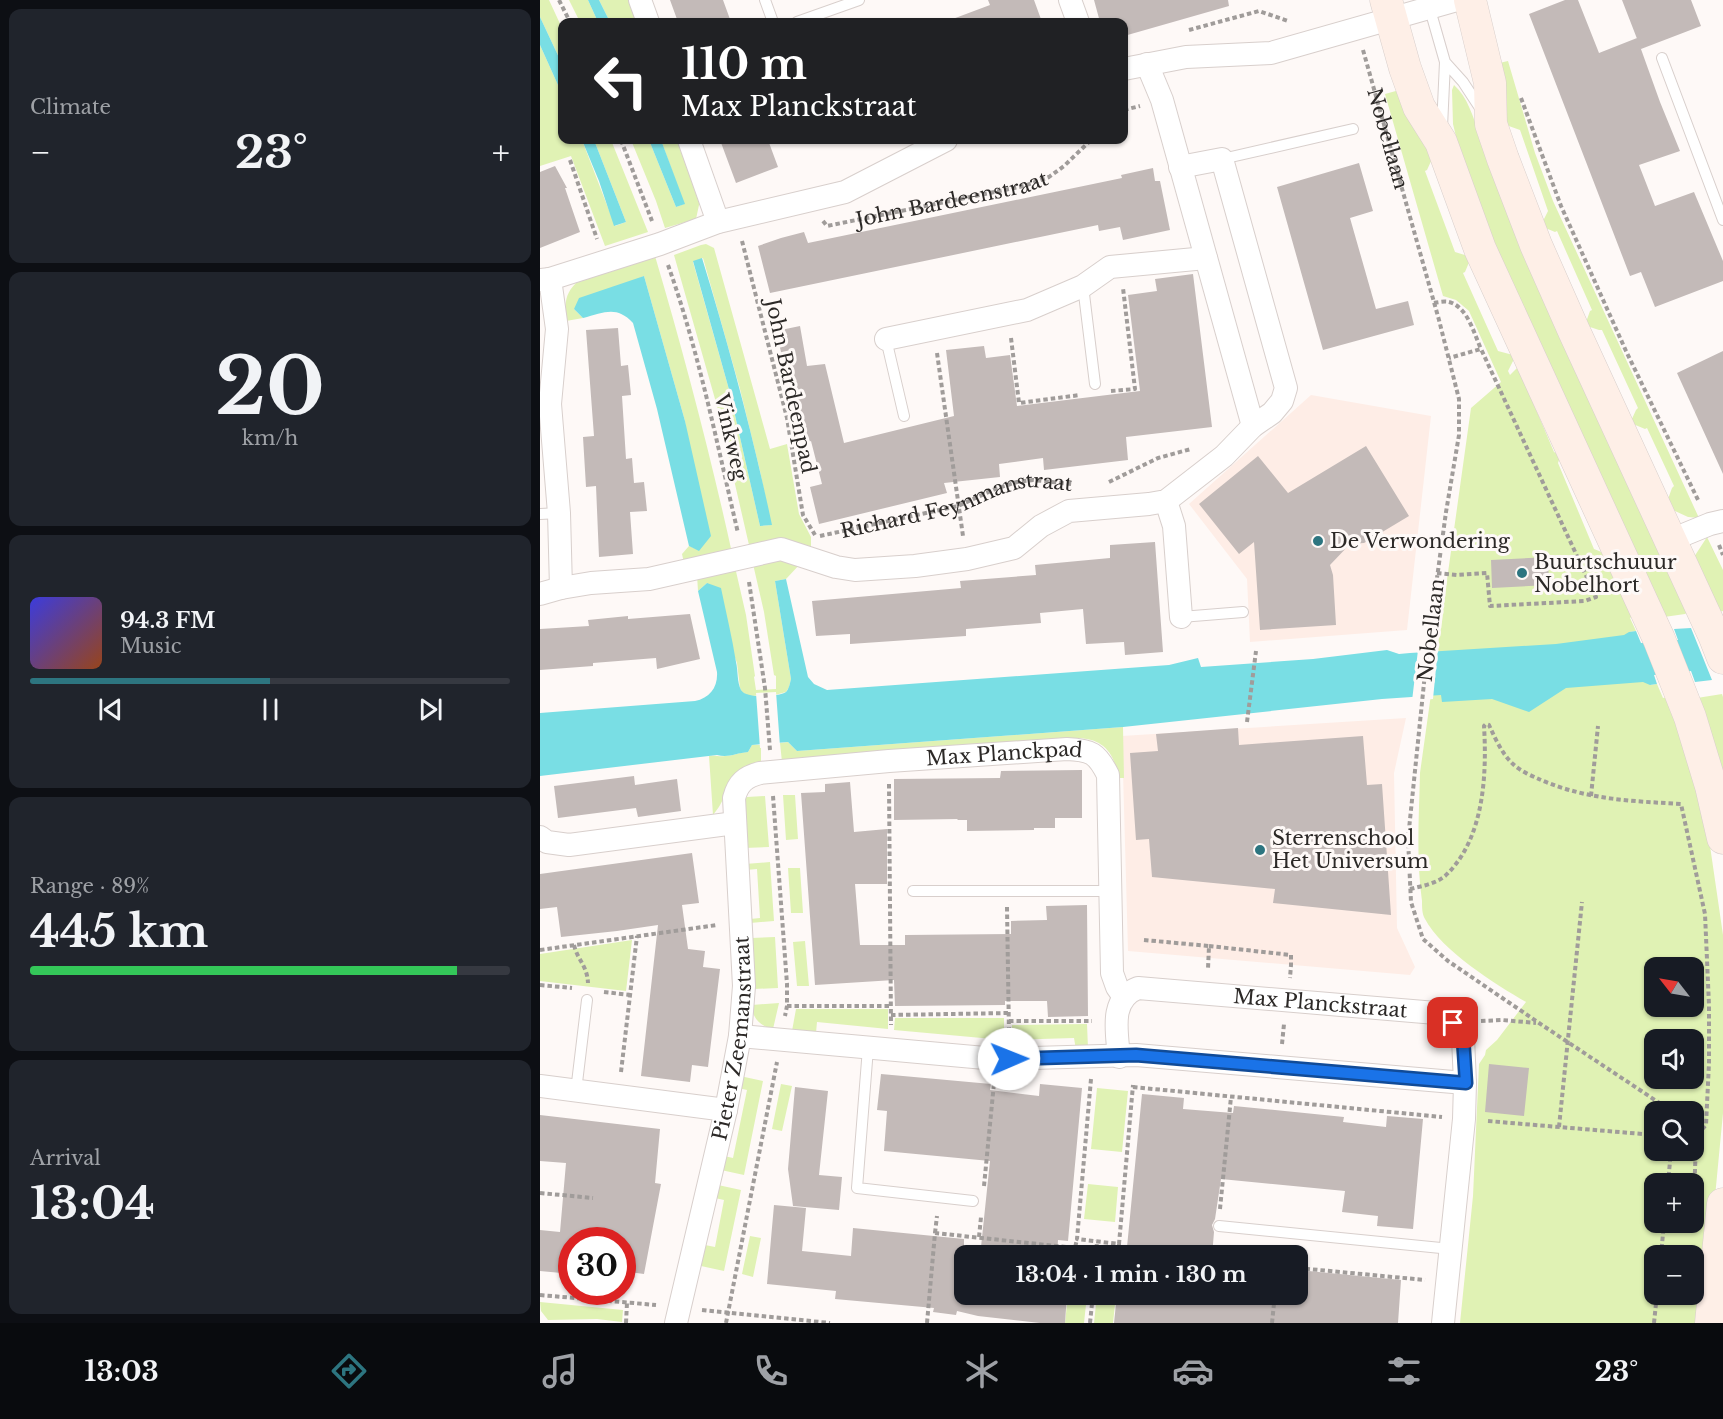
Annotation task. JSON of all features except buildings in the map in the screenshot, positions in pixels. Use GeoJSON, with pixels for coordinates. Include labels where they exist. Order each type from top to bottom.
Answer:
{"type":"FeatureCollection","features":[{"type":"Feature","properties":{"kind":"street"},"geometry":{"type":"LineString","coordinates":[[640,0],[647,18]]}},
{"type":"Feature","properties":{"kind":"street"},"geometry":{"type":"LineString","coordinates":[[1070,0],[1077,18]]}},
{"type":"Feature","properties":{"kind":"street"},"geometry":{"type":"LineString","coordinates":[[1128,68],[1186,57],[1271,53],[1358,30],[1389,9],[1457,0]]}},
{"type":"Feature","properties":{"kind":"street","name":"Nobellaan"},"geometry":{"type":"LineString","coordinates":[[1470,0],[1490,83],[1491,124],[1536,245],[1718,647]]}},
{"type":"Feature","properties":{"kind":"street","name":"Nobellaan"},"geometry":{"type":"LineString","coordinates":[[1389,9],[1405,68],[1419,107],[1442,142],[1480,249],[1674,676],[1690,717],[1711,786],[1723,838]]}},
{"type":"Feature","properties":{"kind":"street"},"geometry":{"type":"LineString","coordinates":[[1147,64],[1162,100],[1253,426]]}},
{"type":"Feature","properties":{"kind":"street"},"geometry":{"type":"LineString","coordinates":[[691,144],[727,220]]}},
{"type":"Feature","properties":{"kind":"street","name":"John Bardeenstraat"},"geometry":{"type":"LineString","coordinates":[[545,280],[660,244],[727,220],[845,192],[938,144]]}},
{"type":"Feature","properties":{"kind":"street"},"geometry":{"type":"LineString","coordinates":[[1180,167],[1222,159]]}},
{"type":"Feature","properties":{"kind":"street","name":"Richard Feynmanstraat"},"geometry":{"type":"LineString","coordinates":[[551,591],[591,583],[649,579],[781,549],[815,548],[836,567],[855,570],[905,567],[966,559],[1014,548],[1041,526],[1068,511],[1166,501],[1224,456],[1253,426],[1272,413],[1282,401],[1286,388],[1222,159]]}},
{"type":"Feature","properties":{"kind":"street"},"geometry":{"type":"LineString","coordinates":[[886,339],[1028,310],[1083,286],[1110,267],[1206,258]]}},
{"type":"Feature","properties":{"kind":"street"},"geometry":{"type":"LineString","coordinates":[[545,280],[557,329],[550,404],[551,591]]}},
{"type":"Feature","properties":{"kind":"street"},"geometry":{"type":"LineString","coordinates":[[1166,501],[1174,526],[1181,617]]}},
{"type":"Feature","properties":{"kind":"street"},"geometry":{"type":"LineString","coordinates":[[1671,540],[1716,522]]}},
{"type":"Feature","properties":{"kind":"street","name":"Max Planckpad"},"geometry":{"type":"LineString","coordinates":[[771,761],[889,761],[1067,749],[1094,754],[1101,759],[1108,775],[1110,891]]}},
{"type":"Feature","properties":{"kind":"street","name":"Pieter Zeemanstraat"},"geometry":{"type":"LineString","coordinates":[[676,1323],[726,1110],[740,1036],[744,986],[734,798],[741,782],[747,776],[771,761]]}},
{"type":"Feature","properties":{"kind":"street"},"geometry":{"type":"LineString","coordinates":[[540,837],[548,842],[569,845],[735,823]]}},
{"type":"Feature","properties":{"kind":"street"},"geometry":{"type":"LineString","coordinates":[[1110,891],[1112,973],[1124,997],[1119,1005],[1117,1020],[1127,1056]]}},
{"type":"Feature","properties":{"kind":"street","name":"Max Planckstraat"},"geometry":{"type":"LineString","coordinates":[[1124,997],[1131,990],[1138,988],[1206,993],[1436,1013],[1453,1023]]}},
{"type":"Feature","properties":{"kind":"street"},"geometry":{"type":"LineString","coordinates":[[1443,1323],[1466,1083],[1463,1038],[1453,1023]]}},
{"type":"Feature","properties":{"kind":"street"},"geometry":{"type":"LineString","coordinates":[[740,1036],[1003,1059],[1127,1056],[1466,1083]]}},
{"type":"Feature","properties":{"kind":"street"},"geometry":{"type":"LineString","coordinates":[[540,1086],[726,1110]]}},
{"type":"Feature","properties":{"kind":"street"},"geometry":{"type":"LineString","coordinates":[[1711,1323],[1723,1204]]}},
{"type":"Feature","properties":{"kind":"lane"},"geometry":{"type":"LineString","coordinates":[[765,0],[772,18]]}},
{"type":"Feature","properties":{"kind":"lane"},"geometry":{"type":"LineString","coordinates":[[807,18],[859,0]]}},
{"type":"Feature","properties":{"kind":"lane","name":"Nobellaan"},"geometry":{"type":"LineString","coordinates":[[1429,4],[1444,62],[1442,142]]}},
{"type":"Feature","properties":{"kind":"lane"},"geometry":{"type":"LineString","coordinates":[[1662,58],[1723,220]]}},
{"type":"Feature","properties":{"kind":"lane","name":"Nobellaan"},"geometry":{"type":"LineString","coordinates":[[1444,62],[1462,82],[1491,124]]}},
{"type":"Feature","properties":{"kind":"lane"},"geometry":{"type":"LineString","coordinates":[[1222,159],[1353,129]]}},
{"type":"Feature","properties":{"kind":"lane"},"geometry":{"type":"LineString","coordinates":[[1083,286],[1095,384]]}},
{"type":"Feature","properties":{"kind":"lane"},"geometry":{"type":"LineString","coordinates":[[886,339],[904,416]]}},
{"type":"Feature","properties":{"kind":"lane"},"geometry":{"type":"LineString","coordinates":[[1181,617],[1243,612]]}},
{"type":"Feature","properties":{"kind":"lane"},"geometry":{"type":"LineString","coordinates":[[913,891],[1110,891]]}},
{"type":"Feature","properties":{"kind":"lane"},"geometry":{"type":"LineString","coordinates":[[576,1091],[587,1000]]}},
{"type":"Feature","properties":{"kind":"lane"},"geometry":{"type":"LineString","coordinates":[[868,1048],[856,1188],[973,1201]]}},
{"type":"Feature","properties":{"kind":"lane"},"geometry":{"type":"LineString","coordinates":[[1218,1226],[1451,1249]]}},
{"type":"Feature","properties":{"kind":"path"},"geometry":{"type":"LineString","coordinates":[[559,0],[568,18]]}},
{"type":"Feature","properties":{"kind":"path"},"geometry":{"type":"LineString","coordinates":[[1180,33],[1259,11],[1293,22]]}},
{"type":"Feature","properties":{"kind":"path","name":"Nobellaan"},"geometry":{"type":"LineString","coordinates":[[1358,30],[1459,399],[1459,435],[1428,644],[1408,839],[1411,902],[1423,939],[1448,961],[1656,1101]]}},
{"type":"Feature","properties":{"kind":"path"},"geometry":{"type":"LineString","coordinates":[[1521,97],[1561,206],[1626,351],[1716,522],[1723,555]]}},
{"type":"Feature","properties":{"kind":"path","name":"Vinkweg"},"geometry":{"type":"LineString","coordinates":[[622,144],[680,298],[704,387],[753,603],[765,688],[771,761]]}},
{"type":"Feature","properties":{"kind":"path","name":"John Bardeenstraat"},"geometry":{"type":"LineString","coordinates":[[809,201],[827,226],[1023,186],[1049,177],[1087,144]]}},
{"type":"Feature","properties":{"kind":"path"},"geometry":{"type":"LineString","coordinates":[[570,160],[605,261]]}},
{"type":"Feature","properties":{"kind":"path","name":"John Bardeenpad"},"geometry":{"type":"LineString","coordinates":[[727,220],[787,418],[803,515],[815,548]]}},
{"type":"Feature","properties":{"kind":"path"},"geometry":{"type":"LineString","coordinates":[[1434,303],[1448,302],[1465,313],[1596,597],[1585,602],[1490,606],[1487,573],[1437,573]]}},
{"type":"Feature","properties":{"kind":"path"},"geometry":{"type":"LineString","coordinates":[[934,328],[966,559]]}},
{"type":"Feature","properties":{"kind":"path"},"geometry":{"type":"LineString","coordinates":[[1449,358],[1481,349]]}},
{"type":"Feature","properties":{"kind":"path"},"geometry":{"type":"LineString","coordinates":[[1108,482],[1158,458],[1216,441],[1224,456]]}},
{"type":"Feature","properties":{"kind":"path","name":"Richard Feynmanstraat"},"geometry":{"type":"LineString","coordinates":[[815,548],[958,506],[995,489],[1017,482],[1034,480],[1081,484]]}},
{"type":"Feature","properties":{"kind":"path"},"geometry":{"type":"LineString","coordinates":[[1247,722],[1256,651]]}},
{"type":"Feature","properties":{"kind":"path"},"geometry":{"type":"LineString","coordinates":[[1410,889],[1428,885],[1444,877],[1467,845],[1479,818],[1485,782],[1484,726],[1486,724],[1489,725],[1514,766],[1526,773],[1591,796],[1681,804],[1705,914],[1709,1005],[1706,1125],[1704,1127]]}},
{"type":"Feature","properties":{"kind":"path"},"geometry":{"type":"LineString","coordinates":[[1591,796],[1598,726]]}},
{"type":"Feature","properties":{"kind":"path"},"geometry":{"type":"LineString","coordinates":[[889,761],[891,1050]]}},
{"type":"Feature","properties":{"kind":"path"},"geometry":{"type":"LineString","coordinates":[[984,1190],[1009,1021],[1007,891]]}},
{"type":"Feature","properties":{"kind":"path"},"geometry":{"type":"LineString","coordinates":[[1559,1127],[1582,902]]}},
{"type":"Feature","properties":{"kind":"path"},"geometry":{"type":"LineString","coordinates":[[540,950],[741,921]]}},
{"type":"Feature","properties":{"kind":"path"},"geometry":{"type":"LineString","coordinates":[[618,1096],[637,936]]}},
{"type":"Feature","properties":{"kind":"path"},"geometry":{"type":"LineString","coordinates":[[1144,940],[1209,946],[1206,993]]}},
{"type":"Feature","properties":{"kind":"path"},"geometry":{"type":"LineString","coordinates":[[574,945],[587,971],[587,1000]]}},
{"type":"Feature","properties":{"kind":"path"},"geometry":{"type":"LineString","coordinates":[[787,1006],[891,1005]]}},
{"type":"Feature","properties":{"kind":"path"},"geometry":{"type":"LineString","coordinates":[[891,1015],[1009,1013]]}},
{"type":"Feature","properties":{"kind":"path"},"geometry":{"type":"LineString","coordinates":[[1009,1021],[1117,1020]]}},
{"type":"Feature","properties":{"kind":"path"},"geometry":{"type":"LineString","coordinates":[[1453,1023],[1502,1020],[1539,1023]]}},
{"type":"Feature","properties":{"kind":"path"},"geometry":{"type":"LineString","coordinates":[[1077,1239],[1119,1244],[1133,1087],[1127,1056]]}},
{"type":"Feature","properties":{"kind":"path"},"geometry":{"type":"LineString","coordinates":[[927,1323],[935,1233],[1075,1248],[1093,1057]]}},
{"type":"Feature","properties":{"kind":"path"},"geometry":{"type":"LineString","coordinates":[[1133,1087],[1644,1134]]}},
{"type":"Feature","properties":{"kind":"path"},"geometry":{"type":"LineString","coordinates":[[1218,1226],[1231,1096]]}},
{"type":"Feature","properties":{"kind":"path"},"geometry":{"type":"LineString","coordinates":[[540,1193],[593,1198]]}},
{"type":"Feature","properties":{"kind":"path"},"geometry":{"type":"LineString","coordinates":[[979,1238],[982,1214]]}},
{"type":"Feature","properties":{"kind":"path"},"geometry":{"type":"LineString","coordinates":[[1097,1241],[1097,1245]]}},
{"type":"Feature","properties":{"kind":"path"},"geometry":{"type":"LineString","coordinates":[[1308,1269],[1447,1282]]}},
{"type":"Feature","properties":{"kind":"path"},"geometry":{"type":"LineString","coordinates":[[626,1323],[627,1305]]}},
{"type":"Feature","properties":{"kind":"path"},"geometry":{"type":"LineString","coordinates":[[1090,1323],[1092,1305]]}},
{"type":"Feature","properties":{"kind":"path"},"geometry":{"type":"LineString","coordinates":[[1272,1323],[1274,1305]]}},
{"type":"Feature","properties":{"kind":"path"},"geometry":{"type":"LineString","coordinates":[[1654,1323],[1656,1305]]}},
{"type":"Feature","properties":{"kind":"path"},"geometry":{"type":"LineString","coordinates":[[726,1323],[728,1313]]}},
{"type":"Feature","properties":{"kind":"shaded area","name":"De Verwondering"},"geometry":{"type":"Polygon","coordinates":[[[1311,395],[1431,416],[1407,630],[1250,642],[1247,579],[1189,504],[1311,395]]]}},
{"type":"Feature","properties":{"kind":"shaded area","name":"Sterrenschool Het Universum"},"geometry":{"type":"Polygon","coordinates":[[[1406,718],[1394,773],[1397,928],[1415,967],[1410,975],[1128,951],[1122,736],[1406,718]]]}},
{"type":"Feature","properties":{"kind":"green space"},"geometry":{"type":"Polygon","coordinates":[[[540,0],[549,0],[558,19],[558,55],[540,17],[540,0]]]}},
{"type":"Feature","properties":{"kind":"green space"},"geometry":{"type":"Polygon","coordinates":[[[569,0],[588,0],[596,18],[578,18],[569,0]]]}},
{"type":"Feature","properties":{"kind":"green space"},"geometry":{"type":"Polygon","coordinates":[[[599,0],[632,0],[639,18],[608,18],[599,0]]]}},
{"type":"Feature","properties":{"kind":"green space"},"geometry":{"type":"Polygon","coordinates":[[[540,45],[558,85],[558,144],[584,144],[615,226],[626,222],[596,144],[613,144],[648,232],[605,246],[571,156],[540,166],[540,45]]]}},
{"type":"Feature","properties":{"kind":"green space"},"geometry":{"type":"Polygon","coordinates":[[[1508,61],[1535,153],[1553,201],[1699,518],[1673,512],[1668,499],[1674,486],[1647,428],[1633,424],[1631,421],[1638,408],[1602,330],[1587,326],[1586,322],[1592,310],[1557,231],[1543,227],[1542,223],[1548,211],[1520,130],[1506,125],[1495,64],[1508,61]]]}},
{"type":"Feature","properties":{"kind":"green space"},"geometry":{"type":"Polygon","coordinates":[[[1454,85],[1470,108],[1688,612],[1685,614],[1664,617],[1499,257],[1459,149],[1453,124],[1452,90],[1454,85]]]}},
{"type":"Feature","properties":{"kind":"green space"},"geometry":{"type":"Polygon","coordinates":[[[1403,89],[1432,159],[1425,171],[1455,252],[1468,256],[1470,260],[1463,273],[1498,351],[1513,355],[1514,359],[1508,371],[1510,375],[1518,367],[1554,452],[1560,457],[1558,463],[1594,549],[1604,553],[1633,616],[1630,618],[1636,631],[1629,632],[1651,685],[1657,684],[1663,698],[1668,697],[1702,807],[1723,935],[1723,1113],[1703,1323],[1460,1323],[1473,1196],[1479,1064],[1486,1050],[1497,1040],[1526,1002],[1456,955],[1433,931],[1422,910],[1418,853],[1420,773],[1471,408],[1501,382],[1469,311],[1456,300],[1443,296],[1385,94],[1403,89]]]}},
{"type":"Feature","properties":{"kind":"green space"},"geometry":{"type":"Polygon","coordinates":[[[633,144],[651,144],[676,207],[684,204],[662,144],[684,144],[702,191],[696,219],[665,228],[633,144]]]}},
{"type":"Feature","properties":{"kind":"green space"},"geometry":{"type":"Polygon","coordinates":[[[706,244],[714,248],[770,449],[787,444],[799,514],[811,537],[811,549],[749,545],[717,406],[674,255],[706,244]],[[703,258],[693,262],[730,393],[760,526],[771,525],[760,471],[740,389],[703,258]]]}},
{"type":"Feature","properties":{"kind":"green space"},"geometry":{"type":"Polygon","coordinates":[[[655,256],[696,404],[732,553],[684,563],[682,554],[689,546],[699,550],[685,421],[644,276],[574,309],[583,318],[566,321],[566,300],[576,283],[655,256]]]}},
{"type":"Feature","properties":{"kind":"green space"},"geometry":{"type":"Polygon","coordinates":[[[1707,537],[1723,570],[1723,611],[1719,612],[1694,557],[1707,537]]]}},
{"type":"Feature","properties":{"kind":"green space"},"geometry":{"type":"Polygon","coordinates":[[[780,558],[801,563],[786,579],[775,581],[791,679],[786,692],[775,695],[749,696],[740,688],[737,663],[707,583],[698,591],[697,575],[735,567],[746,615],[756,690],[776,689],[776,676],[753,564],[780,558]]]}},
{"type":"Feature","properties":{"kind":"green space"},"geometry":{"type":"Polygon","coordinates":[[[1722,694],[1723,697],[1723,780],[1697,698],[1722,694]]]}},
{"type":"Feature","properties":{"kind":"green space"},"geometry":{"type":"Polygon","coordinates":[[[1123,727],[1124,778],[1118,778],[1114,761],[1106,748],[1093,741],[1076,738],[1075,741],[782,762],[780,743],[788,742],[797,751],[1123,727]]]}},
{"type":"Feature","properties":{"kind":"green space"},"geometry":{"type":"Polygon","coordinates":[[[752,745],[761,745],[761,766],[746,769],[731,778],[724,797],[713,815],[709,756],[728,756],[748,752],[752,745]]]}},
{"type":"Feature","properties":{"kind":"green space"},"geometry":{"type":"Polygon","coordinates":[[[783,795],[795,795],[798,839],[786,840],[783,795]]]}},
{"type":"Feature","properties":{"kind":"green space"},"geometry":{"type":"Polygon","coordinates":[[[765,796],[769,847],[744,848],[744,799],[765,796]]]}},
{"type":"Feature","properties":{"kind":"green space"},"geometry":{"type":"Polygon","coordinates":[[[770,862],[774,921],[750,923],[750,919],[760,918],[757,869],[746,870],[745,864],[770,862]]]}},
{"type":"Feature","properties":{"kind":"green space"},"geometry":{"type":"Polygon","coordinates":[[[788,868],[800,868],[803,913],[791,913],[788,868]]]}},
{"type":"Feature","properties":{"kind":"green space"},"geometry":{"type":"Polygon","coordinates":[[[775,937],[778,988],[754,989],[751,938],[775,937]]]}},
{"type":"Feature","properties":{"kind":"green space"},"geometry":{"type":"Polygon","coordinates":[[[632,940],[626,991],[540,981],[540,954],[632,940]]]}},
{"type":"Feature","properties":{"kind":"green space"},"geometry":{"type":"Polygon","coordinates":[[[805,941],[809,986],[797,986],[793,942],[805,941]]]}},
{"type":"Feature","properties":{"kind":"green space"},"geometry":{"type":"Polygon","coordinates":[[[779,1003],[773,1029],[764,1026],[755,1018],[752,1005],[779,1003]]]}},
{"type":"Feature","properties":{"kind":"green space"},"geometry":{"type":"Polygon","coordinates":[[[796,1009],[888,1009],[888,1029],[817,1022],[816,1033],[792,1031],[796,1009]]]}},
{"type":"Feature","properties":{"kind":"green space"},"geometry":{"type":"Polygon","coordinates":[[[895,1018],[1004,1018],[1004,1040],[894,1030],[895,1018]]]}},
{"type":"Feature","properties":{"kind":"green space"},"geometry":{"type":"Polygon","coordinates":[[[1087,1024],[1088,1048],[1076,1050],[1074,1038],[1012,1040],[1012,1025],[1087,1024]]]}},
{"type":"Feature","properties":{"kind":"green space"},"geometry":{"type":"Polygon","coordinates":[[[740,1076],[763,1081],[744,1175],[721,1170],[724,1156],[733,1158],[747,1090],[738,1088],[740,1076]]]}},
{"type":"Feature","properties":{"kind":"green space"},"geometry":{"type":"Polygon","coordinates":[[[781,1084],[792,1086],[782,1131],[772,1129],[781,1084]]]}},
{"type":"Feature","properties":{"kind":"green space"},"geometry":{"type":"Polygon","coordinates":[[[1097,1088],[1128,1091],[1122,1152],[1091,1149],[1097,1088]]]}},
{"type":"Feature","properties":{"kind":"green space"},"geometry":{"type":"Polygon","coordinates":[[[1088,1184],[1118,1187],[1115,1222],[1084,1219],[1088,1184]]]}},
{"type":"Feature","properties":{"kind":"green space"},"geometry":{"type":"Polygon","coordinates":[[[718,1185],[741,1190],[724,1271],[701,1266],[705,1245],[715,1247],[724,1200],[715,1198],[718,1185]]]}},
{"type":"Feature","properties":{"kind":"green space"},"geometry":{"type":"Polygon","coordinates":[[[750,1236],[761,1238],[753,1277],[742,1274],[750,1236]]]}},
{"type":"Feature","properties":{"kind":"green space"},"geometry":{"type":"Polygon","coordinates":[[[540,1302],[623,1310],[622,1322],[597,1319],[548,1320],[541,1311],[540,1302]]]}},
{"type":"Feature","properties":{"kind":"green space"},"geometry":{"type":"Polygon","coordinates":[[[1067,1305],[1086,1305],[1084,1323],[1065,1323],[1067,1305]]]}},
{"type":"Feature","properties":{"kind":"green space"},"geometry":{"type":"Polygon","coordinates":[[[1096,1305],[1115,1305],[1113,1323],[1094,1323],[1096,1305]]]}},
{"type":"Feature","properties":{"kind":"water"},"geometry":{"type":"Polygon","coordinates":[[[588,0],[599,0],[608,18],[596,18],[588,0]]]}},
{"type":"Feature","properties":{"kind":"water"},"geometry":{"type":"Polygon","coordinates":[[[540,17],[558,55],[558,85],[540,45],[540,17]]]}},
{"type":"Feature","properties":{"kind":"water"},"geometry":{"type":"Polygon","coordinates":[[[584,144],[596,144],[626,222],[614,226],[584,144]]]}},
{"type":"Feature","properties":{"kind":"water"},"geometry":{"type":"Polygon","coordinates":[[[651,144],[662,144],[685,204],[676,207],[651,144]]]}},
{"type":"Feature","properties":{"kind":"water"},"geometry":{"type":"Polygon","coordinates":[[[702,258],[740,391],[772,525],[760,526],[730,393],[693,261],[702,258]]]}},
{"type":"Feature","properties":{"kind":"water"},"geometry":{"type":"Polygon","coordinates":[[[644,276],[685,421],[711,536],[699,551],[689,546],[657,409],[633,323],[627,317],[615,312],[583,318],[574,309],[579,298],[644,276]]]}},
{"type":"Feature","properties":{"kind":"water"},"geometry":{"type":"Polygon","coordinates":[[[786,579],[808,677],[814,684],[827,690],[1169,665],[1198,658],[1201,667],[1313,659],[1387,650],[1399,654],[1556,644],[1624,635],[1636,631],[1641,643],[1678,640],[1674,629],[1691,628],[1712,680],[1695,682],[1691,671],[1654,675],[1657,684],[1650,685],[1643,682],[1566,688],[1529,712],[1492,699],[1442,702],[1441,695],[1382,699],[1123,727],[797,751],[788,742],[752,745],[748,752],[729,756],[717,755],[540,776],[540,713],[695,701],[712,691],[717,672],[698,591],[707,583],[721,588],[741,690],[749,695],[762,696],[786,692],[791,679],[775,581],[786,579]]]}},
{"type":"Feature","properties":{"kind":"pier"},"geometry":{"type":"Polygon","coordinates":[[[1438,648],[1433,699],[1412,701],[1418,650],[1438,648]]]}},
{"type":"Feature","properties":{"kind":"pier"},"geometry":{"type":"Polygon","coordinates":[[[776,692],[780,746],[760,748],[756,693],[776,692]]]}},
{"type":"Feature","properties":{"kind":"place","name":"De Verwondering"},"geometry":{"type":"Point","coordinates":[1318,541]}},
{"type":"Feature","properties":{"kind":"place","name":"Buurtschuuur Nobelhort"},"geometry":{"type":"Point","coordinates":[1522,573]}},
{"type":"Feature","properties":{"kind":"place","name":"Sterrenschool Het Universum"},"geometry":{"type":"Point","coordinates":[1260,850]}},
{"type":"Feature","properties":{"kind":"route"},"geometry":{"type":"LineString","coordinates":[[1009,1059],[1136,1055],[1466,1083],[1463,1038],[1453,1023]]}}]}
